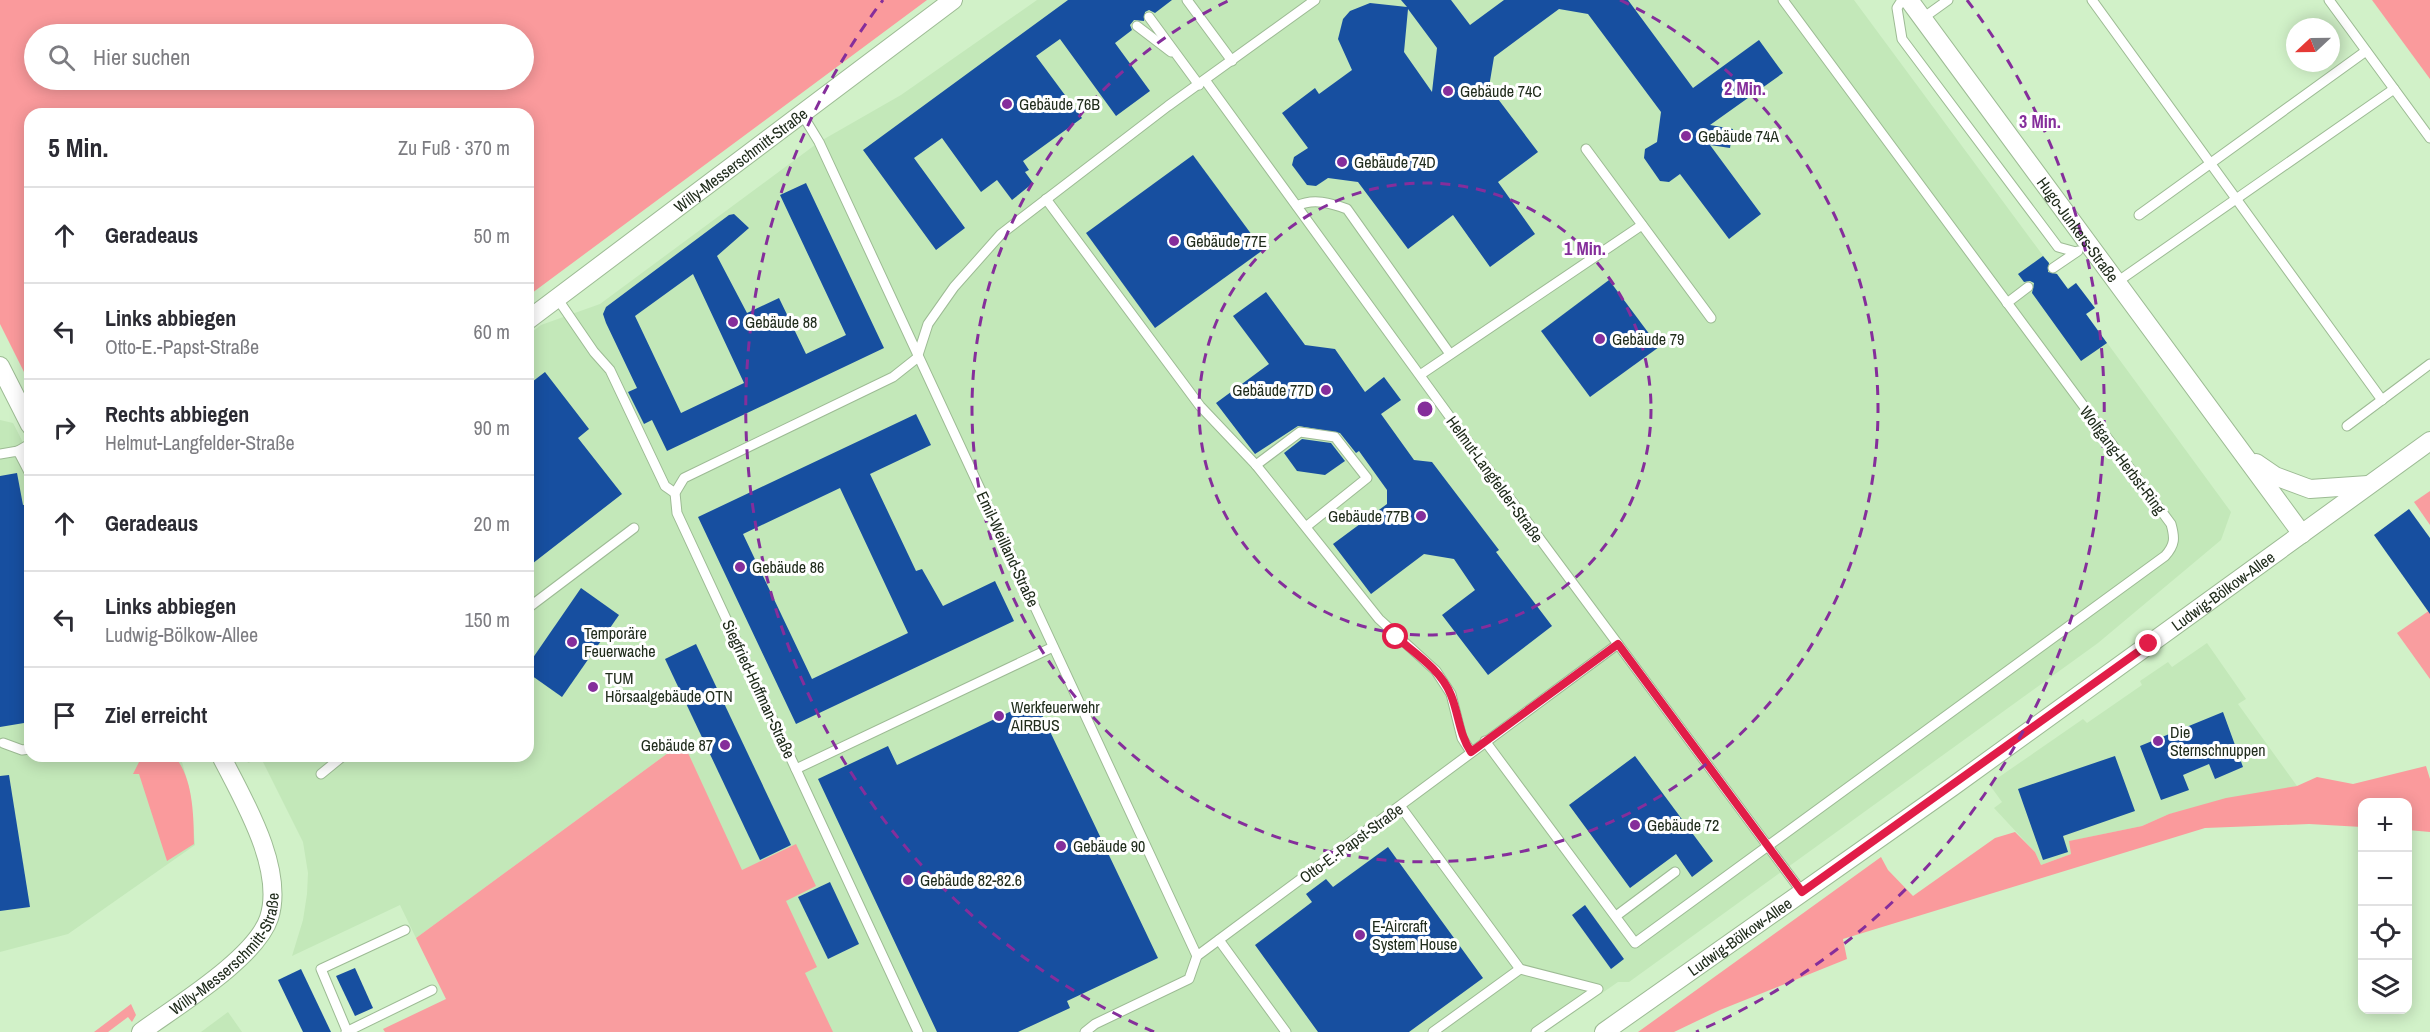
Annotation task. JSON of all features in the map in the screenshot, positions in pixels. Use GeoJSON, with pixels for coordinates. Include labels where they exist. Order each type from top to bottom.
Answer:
{"type":"FeatureCollection","features":[{"type":"Feature","properties":{"kind":"street","name":"Willy-Messerschmitt-Straße"},"geometry":{"type":"LineString","coordinates":[[534,316],[953,0]]}},
{"type":"Feature","properties":{"kind":"street","name":"Hugo-Junkers-Straße"},"geometry":{"type":"LineString","coordinates":[[1909,0],[2082,248],[2117,282],[2302,534]]}},
{"type":"Feature","properties":{"kind":"street"},"geometry":{"type":"LineString","coordinates":[[0,366],[24,413]]}},
{"type":"Feature","properties":{"kind":"street","name":"Ludwig-Bölkow-Allee"},"geometry":{"type":"LineString","coordinates":[[1604,1032],[2430,441]]}},
{"type":"Feature","properties":{"kind":"street","name":"Hugo-Junkers-Straße"},"geometry":{"type":"LineString","coordinates":[[2246,458],[2275,476],[2310,489],[2369,485]]}},
{"type":"Feature","properties":{"kind":"street","name":"Willy-Messerschmitt-Straße"},"geometry":{"type":"LineString","coordinates":[[141,1032],[243,956],[269,919],[272,894],[268,860],[246,806],[223,762]]}},
{"type":"Feature","properties":{"kind":"lane"},"geometry":{"type":"LineString","coordinates":[[1188,0],[1232,61]]}},
{"type":"Feature","properties":{"kind":"lane"},"geometry":{"type":"LineString","coordinates":[[675,493],[684,478],[893,377],[917,358],[928,324],[954,287],[1001,234],[1315,0]]}},
{"type":"Feature","properties":{"kind":"lane","name":"Wolfgang-Herbst-Ring"},"geometry":{"type":"LineString","coordinates":[[1767,845],[2165,556],[2173,548],[2175,537],[2171,524],[1783,0]]}},
{"type":"Feature","properties":{"kind":"lane"},"geometry":{"type":"LineString","coordinates":[[1902,0],[1897,8],[1902,39],[2058,247],[2082,248]]}},
{"type":"Feature","properties":{"kind":"lane"},"geometry":{"type":"LineString","coordinates":[[1923,18],[1948,0]]}},
{"type":"Feature","properties":{"kind":"lane"},"geometry":{"type":"LineString","coordinates":[[2092,0],[2382,400]]}},
{"type":"Feature","properties":{"kind":"lane"},"geometry":{"type":"LineString","coordinates":[[2329,0],[2430,138]]}},
{"type":"Feature","properties":{"kind":"lane","name":"Helmut-Langfelder-Straße"},"geometry":{"type":"LineString","coordinates":[[1149,17],[1297,206],[1802,892]]}},
{"type":"Feature","properties":{"kind":"lane"},"geometry":{"type":"LineString","coordinates":[[1137,26],[1180,59]]}},
{"type":"Feature","properties":{"kind":"lane"},"geometry":{"type":"LineString","coordinates":[[2139,215],[2366,51]]}},
{"type":"Feature","properties":{"kind":"lane"},"geometry":{"type":"LineString","coordinates":[[2117,282],[2394,89]]}},
{"type":"Feature","properties":{"kind":"lane","name":"Emil-Weilland-Straße"},"geometry":{"type":"LineString","coordinates":[[802,114],[819,142],[917,358],[1197,956]]}},
{"type":"Feature","properties":{"kind":"lane"},"geometry":{"type":"LineString","coordinates":[[1586,149],[1711,318]]}},
{"type":"Feature","properties":{"kind":"lane"},"geometry":{"type":"LineString","coordinates":[[1046,199],[1200,406],[1256,465],[1379,619],[1443,681],[1451,694],[1462,738],[1471,752]]}},
{"type":"Feature","properties":{"kind":"lane"},"geometry":{"type":"LineString","coordinates":[[1297,206],[1307,201],[1332,203],[1347,208],[1450,354]]}},
{"type":"Feature","properties":{"kind":"lane"},"geometry":{"type":"LineString","coordinates":[[1420,375],[1642,225]]}},
{"type":"Feature","properties":{"kind":"lane"},"geometry":{"type":"LineString","coordinates":[[2053,268],[2082,248]]}},
{"type":"Feature","properties":{"kind":"lane"},"geometry":{"type":"LineString","coordinates":[[2007,303],[2028,287]]}},
{"type":"Feature","properties":{"kind":"lane","name":"Siegfried-Hoffman-Straße"},"geometry":{"type":"LineString","coordinates":[[558,298],[594,352],[610,370],[665,486],[675,493],[677,513],[918,1032]]}},
{"type":"Feature","properties":{"kind":"lane"},"geometry":{"type":"LineString","coordinates":[[2347,426],[2430,364]]}},
{"type":"Feature","properties":{"kind":"lane"},"geometry":{"type":"LineString","coordinates":[[1256,465],[1300,432],[1335,437],[1367,478],[1307,526]]}},
{"type":"Feature","properties":{"kind":"lane"},"geometry":{"type":"LineString","coordinates":[[0,454],[18,451],[24,448]]}},
{"type":"Feature","properties":{"kind":"lane"},"geometry":{"type":"LineString","coordinates":[[18,451],[24,462]]}},
{"type":"Feature","properties":{"kind":"lane"},"geometry":{"type":"LineString","coordinates":[[534,603],[634,528]]}},
{"type":"Feature","properties":{"kind":"lane","name":"Otto-E.-Papst-Straße"},"geometry":{"type":"LineString","coordinates":[[1085,1032],[1095,1024],[1189,979],[1197,956],[1618,644]]}},
{"type":"Feature","properties":{"kind":"lane"},"geometry":{"type":"LineString","coordinates":[[796,769],[1053,647]]}},
{"type":"Feature","properties":{"kind":"lane"},"geometry":{"type":"LineString","coordinates":[[1485,741],[1635,943],[1767,845]]}},
{"type":"Feature","properties":{"kind":"lane"},"geometry":{"type":"LineString","coordinates":[[3,743],[24,750]]}},
{"type":"Feature","properties":{"kind":"lane"},"geometry":{"type":"LineString","coordinates":[[321,774],[336,762]]}},
{"type":"Feature","properties":{"kind":"lane"},"geometry":{"type":"LineString","coordinates":[[1401,807],[1520,969],[1598,989],[1536,1032]]}},
{"type":"Feature","properties":{"kind":"lane"},"geometry":{"type":"LineString","coordinates":[[1616,916],[1675,872]]}},
{"type":"Feature","properties":{"kind":"lane"},"geometry":{"type":"LineString","coordinates":[[405,930],[321,969],[347,1032],[432,990]]}},
{"type":"Feature","properties":{"kind":"lane"},"geometry":{"type":"LineString","coordinates":[[1219,940],[1286,1032]]}},
{"type":"Feature","properties":{"kind":"lane"},"geometry":{"type":"LineString","coordinates":[[1433,1032],[1520,969]]}},
{"type":"Feature","properties":{"kind":"shaded area"},"geometry":{"type":"Polygon","coordinates":[[[0,0],[927,0],[534,292],[534,108],[24,108],[24,372],[0,324],[0,0]]]}},
{"type":"Feature","properties":{"kind":"shaded area"},"geometry":{"type":"Polygon","coordinates":[[[1037,0],[1854,0],[2067,288],[2076,283],[2095,308],[2086,314],[2231,512],[2221,540],[2098,643],[1629,982],[1618,982],[1546,1032],[672,1032],[683,742],[416,938],[400,905],[292,956],[303,920],[308,873],[303,842],[263,762],[534,762],[534,330],[541,325],[600,304],[819,142],[901,95],[1037,0]]]}},
{"type":"Feature","properties":{"kind":"shaded area"},"geometry":{"type":"Polygon","coordinates":[[[2372,0],[2430,0],[2430,79],[2372,0]]]}},
{"type":"Feature","properties":{"kind":"shaded area"},"geometry":{"type":"Polygon","coordinates":[[[0,420],[13,423],[24,444],[24,762],[182,762],[190,791],[195,845],[68,934],[0,952],[0,420]]]}},
{"type":"Feature","properties":{"kind":"shaded area"},"geometry":{"type":"Polygon","coordinates":[[[2430,491],[2430,525],[2414,502],[2430,491]]]}},
{"type":"Feature","properties":{"kind":"shaded area"},"geometry":{"type":"Polygon","coordinates":[[[2430,610],[2430,679],[2397,633],[2430,610]]]}},
{"type":"Feature","properties":{"kind":"shaded area","name":"Die Sternschnuppen"},"geometry":{"type":"Polygon","coordinates":[[[2207,643],[2246,699],[2238,704],[2297,786],[2169,814],[2142,826],[2070,841],[2071,854],[2041,865],[2035,852],[1994,808],[2002,802],[1989,784],[2083,719],[2087,723],[2142,685],[2140,681],[2168,662],[2172,667],[2207,643]]]}},
{"type":"Feature","properties":{"kind":"shaded area"},"geometry":{"type":"Polygon","coordinates":[[[683,742],[742,870],[796,844],[816,886],[786,901],[817,967],[805,973],[833,1032],[385,1032],[383,1029],[446,999],[416,938],[683,742]]]}},
{"type":"Feature","properties":{"kind":"shaded area"},"geometry":{"type":"Polygon","coordinates":[[[139,762],[178,762],[185,774],[193,810],[194,844],[167,861],[139,774],[133,774],[139,762]]]}},
{"type":"Feature","properties":{"kind":"shaded area"},"geometry":{"type":"Polygon","coordinates":[[[2426,766],[2430,779],[2430,832],[2412,830],[2412,798],[2358,798],[2358,827],[2309,824],[2205,828],[1843,939],[1847,959],[1720,1010],[1674,1032],[1638,1032],[1881,857],[1888,870],[1913,896],[1995,838],[2015,832],[2035,852],[2041,865],[2071,854],[2069,841],[2142,826],[2169,814],[2226,798],[2297,786],[2317,777],[2353,784],[2426,766]]]}},
{"type":"Feature","properties":{"kind":"shaded area"},"geometry":{"type":"Polygon","coordinates":[[[131,1004],[136,1015],[132,1022],[128,1017],[108,1032],[94,1032],[131,1004]]]}},
{"type":"Feature","properties":{"kind":"shaded area"},"geometry":{"type":"Polygon","coordinates":[[[228,1012],[242,1032],[201,1032],[228,1012]]]}},
{"type":"Feature","properties":{"kind":"building"},"geometry":{"type":"Polygon","coordinates":[[[1068,0],[1172,0],[1155,13],[1149,10],[1145,12],[1144,21],[1134,20],[1130,25],[1132,30],[1115,43],[1150,91],[1116,116],[1060,39],[1036,56],[1082,118],[1023,161],[1029,170],[1025,172],[1033,183],[1012,200],[997,180],[981,192],[942,138],[914,158],[965,228],[936,250],[863,150],[1068,0]]]}},
{"type":"Feature","properties":{"kind":"building"},"geometry":{"type":"Polygon","coordinates":[[[1401,0],[1451,0],[1470,25],[1504,0],[1628,0],[1693,88],[1759,40],[1783,73],[1710,125],[1733,129],[1730,148],[1710,145],[1761,214],[1729,239],[1680,174],[1669,182],[1660,181],[1644,158],[1645,149],[1657,142],[1661,112],[1588,14],[1559,9],[1494,57],[1489,87],[1538,152],[1498,182],[1535,234],[1490,267],[1453,215],[1408,249],[1358,182],[1328,178],[1316,186],[1307,185],[1292,165],[1294,157],[1308,148],[1282,113],[1315,88],[1319,94],[1352,70],[1338,39],[1343,19],[1350,11],[1370,3],[1407,7],[1401,0]],[[1408,9],[1404,52],[1432,92],[1437,48],[1408,9]]]}},
{"type":"Feature","properties":{"kind":"building","name":"Gebäude 77E"},"geometry":{"type":"Polygon","coordinates":[[[1193,155],[1263,250],[1155,328],[1086,233],[1193,155]]]}},
{"type":"Feature","properties":{"kind":"building","name":"Gebäude 88"},"geometry":{"type":"Polygon","coordinates":[[[806,183],[884,348],[667,451],[652,420],[644,424],[628,392],[637,388],[603,314],[606,307],[729,215],[734,214],[749,228],[717,256],[747,313],[779,298],[806,354],[846,335],[780,195],[806,183]],[[693,274],[635,316],[681,413],[744,383],[693,274]]]}},
{"type":"Feature","properties":{"kind":"building"},"geometry":{"type":"Polygon","coordinates":[[[2043,256],[2049,263],[2048,272],[2057,274],[2068,289],[2076,283],[2095,308],[2086,314],[2107,343],[2081,361],[2032,293],[2034,283],[2024,282],[2018,274],[2043,256]]]}},
{"type":"Feature","properties":{"kind":"building","name":"Gebäude 79"},"geometry":{"type":"Polygon","coordinates":[[[1609,280],[1659,347],[1590,397],[1541,331],[1609,280]]]}},
{"type":"Feature","properties":{"kind":"building"},"geometry":{"type":"Polygon","coordinates":[[[1266,292],[1305,345],[1335,349],[1365,392],[1384,377],[1401,400],[1381,414],[1414,460],[1432,462],[1499,550],[1496,552],[1552,626],[1488,675],[1442,615],[1475,590],[1454,559],[1424,554],[1371,594],[1333,544],[1387,504],[1387,490],[1359,451],[1356,453],[1340,433],[1298,426],[1255,454],[1216,403],[1269,364],[1233,316],[1266,292]]]}},
{"type":"Feature","properties":{"kind":"building"},"geometry":{"type":"Polygon","coordinates":[[[545,372],[589,429],[578,438],[622,494],[534,562],[534,380],[545,372]]]}},
{"type":"Feature","properties":{"kind":"building","name":"Gebäude 86"},"geometry":{"type":"Polygon","coordinates":[[[916,414],[931,445],[870,474],[916,571],[922,569],[943,606],[995,581],[1014,621],[796,724],[698,517],[916,414]],[[840,488],[743,534],[812,679],[908,633],[840,488]]]}},
{"type":"Feature","properties":{"kind":"building"},"geometry":{"type":"Polygon","coordinates":[[[1302,439],[1331,443],[1345,461],[1325,475],[1297,471],[1284,453],[1302,439]]]}},
{"type":"Feature","properties":{"kind":"building"},"geometry":{"type":"Polygon","coordinates":[[[17,473],[24,505],[24,723],[0,727],[0,476],[17,473]]]}},
{"type":"Feature","properties":{"kind":"building"},"geometry":{"type":"Polygon","coordinates":[[[2409,509],[2430,538],[2430,614],[2374,535],[2409,509]]]}},
{"type":"Feature","properties":{"kind":"building"},"geometry":{"type":"Polygon","coordinates":[[[581,588],[619,615],[562,697],[534,677],[534,656],[581,588]]]}},
{"type":"Feature","properties":{"kind":"building","name":"Gebäude 87"},"geometry":{"type":"Polygon","coordinates":[[[696,644],[791,845],[760,860],[665,659],[696,644]]]}},
{"type":"Feature","properties":{"kind":"building"},"geometry":{"type":"Polygon","coordinates":[[[1035,700],[1158,958],[1067,1001],[1070,1008],[1018,1032],[937,1032],[818,779],[888,746],[897,765],[1035,700]]]}},
{"type":"Feature","properties":{"kind":"building"},"geometry":{"type":"Polygon","coordinates":[[[2223,712],[2243,767],[2215,779],[2209,764],[2183,775],[2189,790],[2161,800],[2140,746],[2223,712]]]}},
{"type":"Feature","properties":{"kind":"building","name":"Gebäude 72"},"geometry":{"type":"Polygon","coordinates":[[[1635,756],[1713,861],[1692,877],[1676,854],[1630,888],[1569,805],[1635,756]]]}},
{"type":"Feature","properties":{"kind":"building"},"geometry":{"type":"Polygon","coordinates":[[[2115,756],[2135,811],[2063,836],[2068,852],[2043,860],[2018,789],[2115,756]]]}},
{"type":"Feature","properties":{"kind":"building"},"geometry":{"type":"Polygon","coordinates":[[[9,775],[30,907],[0,911],[0,776],[9,775]]]}},
{"type":"Feature","properties":{"kind":"building","name":"E-Aircraft System House"},"geometry":{"type":"Polygon","coordinates":[[[1388,847],[1483,978],[1409,1032],[1318,1032],[1255,945],[1312,902],[1306,894],[1326,879],[1333,887],[1388,847]]]}},
{"type":"Feature","properties":{"kind":"building"},"geometry":{"type":"Polygon","coordinates":[[[830,882],[859,944],[828,959],[798,897],[830,882]]]}},
{"type":"Feature","properties":{"kind":"building"},"geometry":{"type":"Polygon","coordinates":[[[1585,905],[1624,959],[1611,969],[1572,915],[1585,905]]]}},
{"type":"Feature","properties":{"kind":"building"},"geometry":{"type":"Polygon","coordinates":[[[355,968],[373,1008],[355,1016],[336,976],[355,968]]]}},
{"type":"Feature","properties":{"kind":"building"},"geometry":{"type":"Polygon","coordinates":[[[301,969],[331,1032],[303,1032],[278,980],[301,969]]]}},
{"type":"Feature","properties":{"kind":"place","name":"Gebäude 74C"},"geometry":{"type":"Point","coordinates":[1448,91]}},
{"type":"Feature","properties":{"kind":"place","name":"Gebäude 76B"},"geometry":{"type":"Point","coordinates":[1007,104]}},
{"type":"Feature","properties":{"kind":"place","name":"Gebäude 74A"},"geometry":{"type":"Point","coordinates":[1686,136]}},
{"type":"Feature","properties":{"kind":"place","name":"Gebäude 74D"},"geometry":{"type":"Point","coordinates":[1342,162]}},
{"type":"Feature","properties":{"kind":"place","name":"Gebäude 77E"},"geometry":{"type":"Point","coordinates":[1174,241]}},
{"type":"Feature","properties":{"kind":"place","name":"Gebäude 88"},"geometry":{"type":"Point","coordinates":[733,322]}},
{"type":"Feature","properties":{"kind":"place","name":"Gebäude 79"},"geometry":{"type":"Point","coordinates":[1600,339]}},
{"type":"Feature","properties":{"kind":"place","name":"Gebäude 77D"},"geometry":{"type":"Point","coordinates":[1326,390]}},
{"type":"Feature","properties":{"kind":"place","name":"Gebäude 77B"},"geometry":{"type":"Point","coordinates":[1421,516]}},
{"type":"Feature","properties":{"kind":"place","name":"Gebäude 86"},"geometry":{"type":"Point","coordinates":[740,567]}},
{"type":"Feature","properties":{"kind":"place","name":"Temporäre Feuerwache"},"geometry":{"type":"Point","coordinates":[572,642]}},
{"type":"Feature","properties":{"kind":"place","name":"TUM Hörsaalgebäude OTN"},"geometry":{"type":"Point","coordinates":[593,687]}},
{"type":"Feature","properties":{"kind":"place","name":"Werkfeuerwehr AIRBUS"},"geometry":{"type":"Point","coordinates":[999,716]}},
{"type":"Feature","properties":{"kind":"place","name":"Die Sternschnuppen"},"geometry":{"type":"Point","coordinates":[2158,741]}},
{"type":"Feature","properties":{"kind":"place","name":"Gebäude 87"},"geometry":{"type":"Point","coordinates":[725,745]}},
{"type":"Feature","properties":{"kind":"place","name":"Gebäude 72"},"geometry":{"type":"Point","coordinates":[1635,825]}},
{"type":"Feature","properties":{"kind":"place","name":"Gebäude 90"},"geometry":{"type":"Point","coordinates":[1061,846]}},
{"type":"Feature","properties":{"kind":"place","name":"Gebäude 82-82.6"},"geometry":{"type":"Point","coordinates":[908,880]}},
{"type":"Feature","properties":{"kind":"place","name":"E-Aircraft System House"},"geometry":{"type":"Point","coordinates":[1360,935]}},
{"type":"Feature","properties":{"kind":"route"},"geometry":{"type":"LineString","coordinates":[[1396,637],[1443,681],[1451,694],[1462,738],[1471,752],[1618,644],[1802,892],[2149,644]]}}]}
